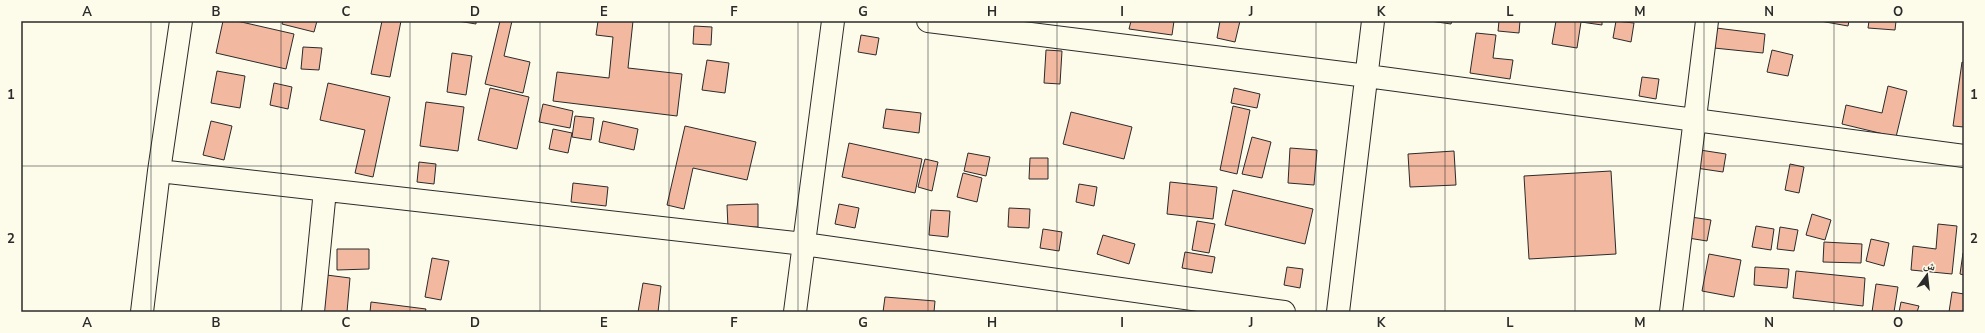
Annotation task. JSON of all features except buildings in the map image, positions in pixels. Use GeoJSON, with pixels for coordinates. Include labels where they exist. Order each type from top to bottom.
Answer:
{"type":"FeatureCollection","features":[{"type":"Feature","properties":{"kind":"street"},"geometry":{"type":"LineString","coordinates":[[142,312],[159,171],[180,21]]}},
{"type":"Feature","properties":{"kind":"street"},"geometry":{"type":"LineString","coordinates":[[795,312],[833,21]]}},
{"type":"Feature","properties":{"kind":"street"},"geometry":{"type":"LineString","coordinates":[[928,21],[1367,76],[1964,156]]}},
{"type":"Feature","properties":{"kind":"street"},"geometry":{"type":"LineString","coordinates":[[1338,312],[1373,21]]}},
{"type":"Feature","properties":{"kind":"street"},"geometry":{"type":"LineString","coordinates":[[1671,312],[1707,21]]}},
{"type":"Feature","properties":{"kind":"street"},"geometry":{"type":"LineString","coordinates":[[159,171],[804,244],[1284,312]]}},
{"type":"Feature","properties":{"kind":"street"},"geometry":{"type":"LineString","coordinates":[[313,312],[325,190]]}}]}
